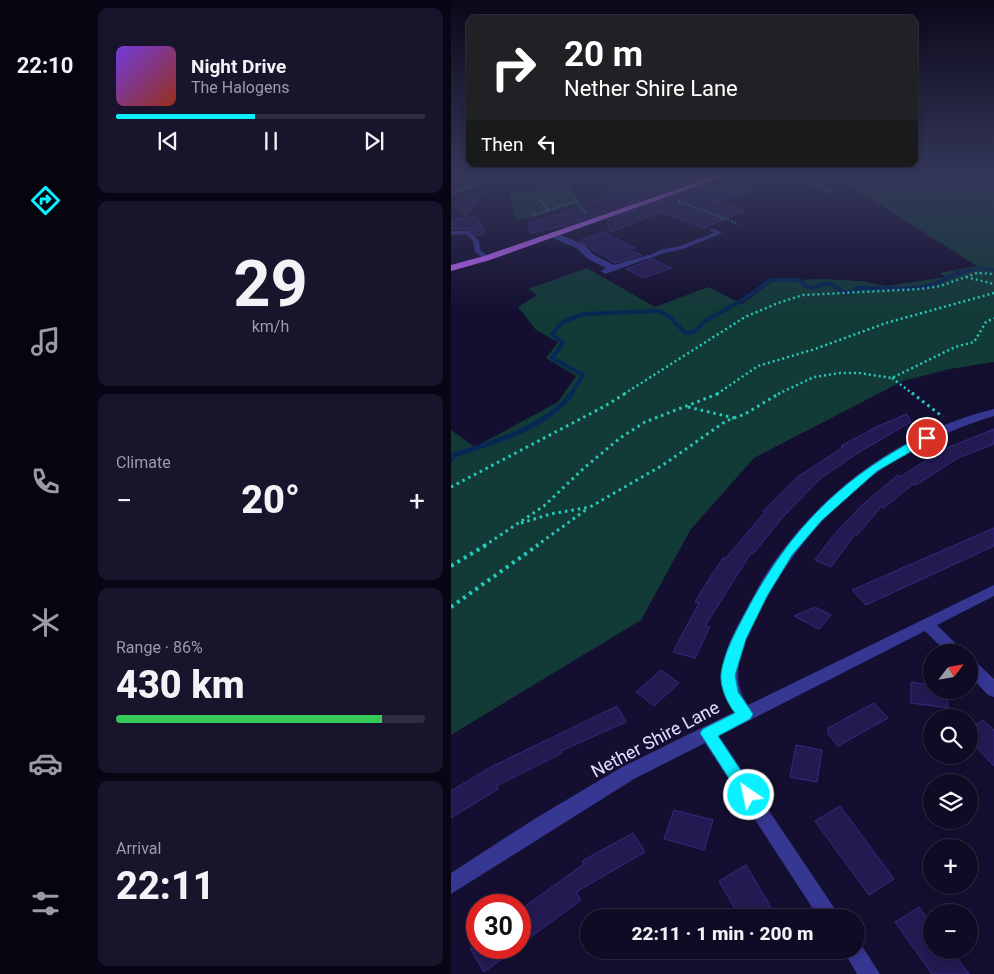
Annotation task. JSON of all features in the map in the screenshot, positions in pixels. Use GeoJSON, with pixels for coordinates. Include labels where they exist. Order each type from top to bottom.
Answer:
{"type":"FeatureCollection","features":[{"type":"Feature","properties":{"kind":"main road"},"geometry":{"type":"LineString","coordinates":[[451,268],[487,258],[591,221]]}},
{"type":"Feature","properties":{"kind":"street"},"geometry":{"type":"LineString","coordinates":[[554,234],[575,244],[609,270],[647,257]]}},
{"type":"Feature","properties":{"kind":"street"},"geometry":{"type":"LineString","coordinates":[[745,714],[736,703],[731,692],[728,675],[739,639],[761,595],[788,552],[816,518],[873,469],[954,425],[994,412]]}},
{"type":"Feature","properties":{"kind":"street","name":"Nether Shire Lane"},"geometry":{"type":"LineString","coordinates":[[451,884],[543,824],[620,778],[994,590]]}},
{"type":"Feature","properties":{"kind":"street"},"geometry":{"type":"LineString","coordinates":[[927,624],[947,644]]}},
{"type":"Feature","properties":{"kind":"street"},"geometry":{"type":"LineString","coordinates":[[979,675],[994,690]]}},
{"type":"Feature","properties":{"kind":"street"},"geometry":{"type":"LineString","coordinates":[[708,733],[825,909]]}},
{"type":"Feature","properties":{"kind":"street"},"geometry":{"type":"LineString","coordinates":[[859,959],[869,974]]}},
{"type":"Feature","properties":{"kind":"lane"},"geometry":{"type":"LineString","coordinates":[[647,257],[663,251],[681,248],[719,232],[713,230]]}},
{"type":"Feature","properties":{"kind":"lane"},"geometry":{"type":"LineString","coordinates":[[451,233],[467,232],[476,241],[477,251],[487,258]]}},
{"type":"Feature","properties":{"kind":"path"},"geometry":{"type":"LineString","coordinates":[[731,221],[738,224]]}},
{"type":"Feature","properties":{"kind":"path"},"geometry":{"type":"LineString","coordinates":[[451,487],[605,406],[745,317],[778,303],[803,295],[920,290],[940,286],[977,273],[994,274]]}},
{"type":"Feature","properties":{"kind":"path"},"geometry":{"type":"LineString","coordinates":[[965,277],[994,284]]}},
{"type":"Feature","properties":{"kind":"path"},"geometry":{"type":"LineString","coordinates":[[451,566],[544,506],[584,468],[620,438],[645,422],[720,393],[758,366],[815,349],[886,323],[994,293]]}},
{"type":"Feature","properties":{"kind":"path"},"geometry":{"type":"LineString","coordinates":[[892,378],[955,347],[974,342],[986,322],[994,318]]}},
{"type":"Feature","properties":{"kind":"path"},"geometry":{"type":"LineString","coordinates":[[451,607],[589,507],[663,465],[725,421],[745,414],[788,388],[814,377],[840,372],[892,378],[954,425]]}},
{"type":"Feature","properties":{"kind":"path"},"geometry":{"type":"LineString","coordinates":[[687,407],[696,411],[728,414],[734,418]]}},
{"type":"Feature","properties":{"kind":"path"},"geometry":{"type":"LineString","coordinates":[[517,524],[551,514],[589,507]]}},
{"type":"Feature","properties":{"kind":"green space"},"geometry":{"type":"Polygon","coordinates":[[[907,221],[994,221],[994,362],[950,369],[903,381],[754,458],[691,529],[641,620],[451,735],[451,430],[475,447],[558,402],[576,376],[546,358],[558,342],[536,330],[518,307],[537,295],[528,289],[587,268],[655,307],[708,287],[742,304],[773,281],[822,279],[862,281],[886,286],[945,277],[940,273],[977,266],[907,221]]]}},
{"type":"Feature","properties":{"kind":"building"},"geometry":{"type":"Polygon","coordinates":[[[451,221],[479,221],[485,234],[476,236],[469,229],[451,229],[451,221]]]}},
{"type":"Feature","properties":{"kind":"building"},"geometry":{"type":"Polygon","coordinates":[[[536,221],[578,221],[530,233],[528,224],[536,221]]]}},
{"type":"Feature","properties":{"kind":"building"},"geometry":{"type":"Polygon","coordinates":[[[607,221],[637,221],[610,232],[607,221]]]}},
{"type":"Feature","properties":{"kind":"building"},"geometry":{"type":"Polygon","coordinates":[[[687,221],[720,221],[704,228],[687,221]]]}},
{"type":"Feature","properties":{"kind":"building"},"geometry":{"type":"Polygon","coordinates":[[[603,232],[635,248],[630,250],[642,255],[615,263],[579,241],[603,232]]]}},
{"type":"Feature","properties":{"kind":"building"},"geometry":{"type":"Polygon","coordinates":[[[652,259],[672,268],[643,278],[626,269],[652,259]]]}},
{"type":"Feature","properties":{"kind":"building"},"geometry":{"type":"Polygon","coordinates":[[[907,414],[911,422],[861,451],[821,478],[782,518],[753,554],[751,553],[705,626],[710,627],[695,658],[673,652],[699,603],[695,602],[702,590],[723,558],[726,558],[765,512],[763,511],[799,476],[843,447],[841,446],[878,426],[907,414]]]}},
{"type":"Feature","properties":{"kind":"building"},"geometry":{"type":"Polygon","coordinates":[[[994,429],[994,444],[958,458],[916,485],[913,484],[884,508],[881,507],[857,535],[855,534],[831,567],[815,560],[832,537],[861,506],[898,475],[900,477],[942,450],[994,429]]]}},
{"type":"Feature","properties":{"kind":"building"},"geometry":{"type":"Polygon","coordinates":[[[994,528],[994,546],[866,605],[852,590],[994,528]]]}},
{"type":"Feature","properties":{"kind":"building"},"geometry":{"type":"Polygon","coordinates":[[[815,607],[831,615],[819,629],[794,616],[815,607]]]}},
{"type":"Feature","properties":{"kind":"building"},"geometry":{"type":"Polygon","coordinates":[[[661,670],[679,683],[654,706],[636,692],[661,670]]]}},
{"type":"Feature","properties":{"kind":"building"},"geometry":{"type":"Polygon","coordinates":[[[911,682],[923,684],[923,699],[948,699],[948,708],[911,703],[911,682]]]}},
{"type":"Feature","properties":{"kind":"building"},"geometry":{"type":"Polygon","coordinates":[[[874,703],[888,718],[838,746],[828,734],[828,728],[874,703]]]}},
{"type":"Feature","properties":{"kind":"building"},"geometry":{"type":"Polygon","coordinates":[[[617,706],[626,722],[561,751],[562,753],[496,786],[498,789],[451,818],[451,791],[491,767],[617,706]]]}},
{"type":"Feature","properties":{"kind":"building"},"geometry":{"type":"Polygon","coordinates":[[[983,720],[994,730],[994,766],[978,749],[978,723],[983,720]]]}},
{"type":"Feature","properties":{"kind":"building"},"geometry":{"type":"Polygon","coordinates":[[[796,745],[822,750],[817,782],[790,777],[796,745]]]}},
{"type":"Feature","properties":{"kind":"building"},"geometry":{"type":"Polygon","coordinates":[[[840,806],[894,879],[869,895],[815,821],[840,806]]]}},
{"type":"Feature","properties":{"kind":"building"},"geometry":{"type":"Polygon","coordinates":[[[674,810],[713,820],[704,850],[664,839],[674,810]]]}},
{"type":"Feature","properties":{"kind":"building"},"geometry":{"type":"Polygon","coordinates":[[[633,833],[645,852],[576,892],[581,900],[531,937],[531,902],[584,864],[582,861],[633,833]]]}},
{"type":"Feature","properties":{"kind":"building"},"geometry":{"type":"Polygon","coordinates":[[[746,865],[772,909],[735,909],[719,881],[746,865]]]}},
{"type":"Feature","properties":{"kind":"building"},"geometry":{"type":"Polygon","coordinates":[[[919,907],[923,913],[923,959],[958,959],[969,974],[932,974],[895,922],[919,907]]]}},
{"type":"Feature","properties":{"kind":"building"},"geometry":{"type":"Polygon","coordinates":[[[476,959],[502,959],[484,972],[476,959]]]}},
{"type":"Feature","properties":{"kind":"waterway"},"geometry":{"type":"LineString","coordinates":[[957,273],[982,268],[994,270]]}},
{"type":"Feature","properties":{"kind":"waterway"},"geometry":{"type":"LineString","coordinates":[[571,394],[583,375],[552,358],[563,343],[552,334],[564,321],[584,314],[659,311],[671,318],[685,333],[694,332],[705,321],[741,301],[771,280],[800,280],[805,286],[814,288],[823,284],[830,284],[845,293],[853,292],[856,288],[898,289],[923,287],[963,272]]}},
{"type":"Feature","properties":{"kind":"waterway"},"geometry":{"type":"LineString","coordinates":[[451,460],[454,455],[502,439],[534,424],[562,405],[572,393]]}},
{"type":"Feature","properties":{"kind":"route"},"geometry":{"type":"LineString","coordinates":[[749,795],[708,733],[745,714],[736,703],[731,692],[728,675],[739,639],[761,595],[788,552],[816,518],[873,469],[927,438]]}}]}
